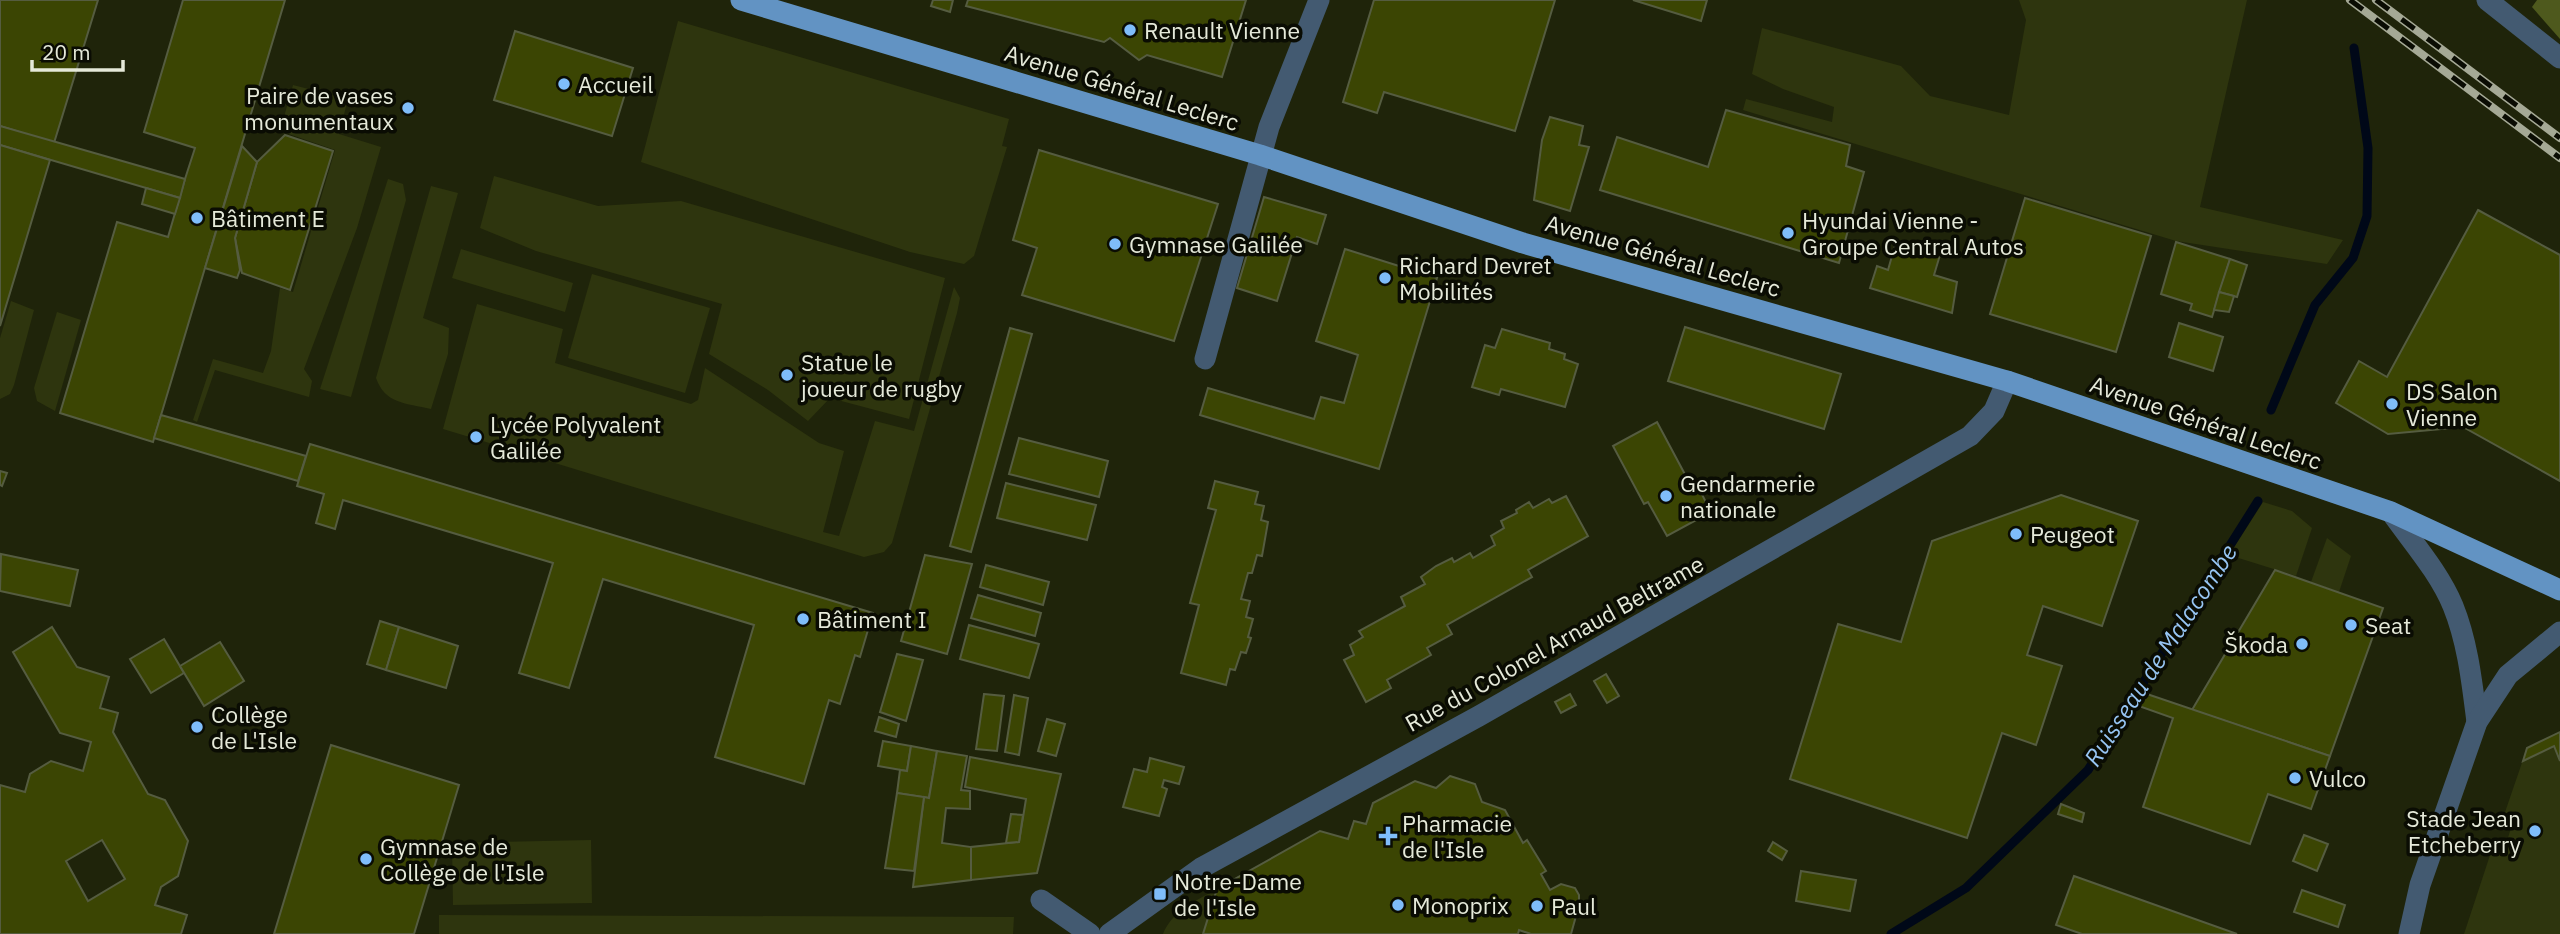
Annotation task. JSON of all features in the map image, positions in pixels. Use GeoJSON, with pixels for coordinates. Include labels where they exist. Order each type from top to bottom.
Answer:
{"type":"FeatureCollection","features":[{"type":"Feature","properties":{"kind":"main road","name":"Avenue Général Leclerc"},"geometry":{"type":"LineString","coordinates":[[741,0],[1260,155],[1511,239],[2007,382],[2391,512],[2560,590]]}},
{"type":"Feature","properties":{"kind":"street"},"geometry":{"type":"LineString","coordinates":[[1205,359],[1260,155],[1319,0]]}},
{"type":"Feature","properties":{"kind":"street"},"geometry":{"type":"LineString","coordinates":[[2494,2],[2560,58]]}},
{"type":"Feature","properties":{"kind":"street","name":"Rue du Colonel Arnaud Beltrame"},"geometry":{"type":"LineString","coordinates":[[1109,934],[1201,868],[1479,716],[1970,436],[1994,411],[2007,382]]}},
{"type":"Feature","properties":{"kind":"street"},"geometry":{"type":"LineString","coordinates":[[2391,512],[2440,580],[2453,605],[2468,656],[2477,722]]}},
{"type":"Feature","properties":{"kind":"street"},"geometry":{"type":"LineString","coordinates":[[2409,934],[2420,885],[2477,722],[2508,675],[2560,632]]}},
{"type":"Feature","properties":{"kind":"street"},"geometry":{"type":"LineString","coordinates":[[1041,900],[1090,934]]}},
{"type":"Feature","properties":{"kind":"green space"},"geometry":{"type":"Polygon","coordinates":[[[2019,0],[2247,0],[2200,207],[2343,240],[2327,264],[2176,241],[1743,110],[1746,99],[1832,122],[1834,107],[1783,89],[1752,74],[1762,28],[1901,66],[1930,96],[2009,115],[2026,20],[2019,0]]]}},
{"type":"Feature","properties":{"kind":"green space"},"geometry":{"type":"Polygon","coordinates":[[[2537,0],[2560,0],[2560,39],[2532,7],[2537,0]]]}},
{"type":"Feature","properties":{"kind":"green space"},"geometry":{"type":"Polygon","coordinates":[[[678,21],[1009,119],[1002,146],[1007,147],[974,256],[964,264],[910,252],[641,162],[678,21]]]}},
{"type":"Feature","properties":{"kind":"green space"},"geometry":{"type":"Polygon","coordinates":[[[293,85],[348,99],[339,134],[381,147],[357,228],[304,369],[312,381],[309,397],[215,370],[197,422],[193,420],[213,359],[263,373],[271,351],[280,288],[293,292],[335,150],[280,131],[293,85]]]}},
{"type":"Feature","properties":{"kind":"green space"},"geometry":{"type":"Polygon","coordinates":[[[494,176],[598,206],[681,201],[945,278],[909,419],[830,398],[808,421],[768,390],[709,354],[722,304],[536,251],[480,228],[494,176]]]}},
{"type":"Feature","properties":{"kind":"green space"},"geometry":{"type":"Polygon","coordinates":[[[388,179],[403,184],[406,200],[351,397],[320,389],[388,179]]]}},
{"type":"Feature","properties":{"kind":"green space"},"geometry":{"type":"Polygon","coordinates":[[[431,186],[458,193],[423,318],[449,328],[448,354],[431,409],[391,398],[380,387],[376,378],[431,186]]]}},
{"type":"Feature","properties":{"kind":"green space"},"geometry":{"type":"Polygon","coordinates":[[[461,249],[573,283],[565,312],[452,278],[461,249]]]}},
{"type":"Feature","properties":{"kind":"green space"},"geometry":{"type":"Polygon","coordinates":[[[592,274],[710,308],[685,393],[568,358],[592,274]]]}},
{"type":"Feature","properties":{"kind":"green space"},"geometry":{"type":"Polygon","coordinates":[[[954,287],[960,298],[957,313],[892,543],[884,552],[864,557],[443,429],[477,304],[563,329],[555,363],[691,404],[698,400],[705,368],[819,443],[844,451],[823,532],[839,536],[875,421],[914,431],[954,287]]]}},
{"type":"Feature","properties":{"kind":"green space"},"geometry":{"type":"Polygon","coordinates":[[[11,301],[34,310],[14,385],[10,394],[0,399],[0,338],[11,301]]]}},
{"type":"Feature","properties":{"kind":"green space"},"geometry":{"type":"Polygon","coordinates":[[[57,312],[81,320],[55,411],[37,401],[34,388],[57,312]]]}},
{"type":"Feature","properties":{"kind":"green space"},"geometry":{"type":"Polygon","coordinates":[[[2263,502],[2292,511],[2312,528],[2296,576],[2229,555],[2263,502]]]}},
{"type":"Feature","properties":{"kind":"green space"},"geometry":{"type":"Polygon","coordinates":[[[2327,538],[2351,556],[2339,592],[2311,582],[2327,538]]]}},
{"type":"Feature","properties":{"kind":"green space","name":"Stade Jean Etcheberry"},"geometry":{"type":"Polygon","coordinates":[[[2560,732],[2560,934],[2464,934],[2494,843],[2505,847],[2512,825],[2502,821],[2527,748],[2560,732]]]}},
{"type":"Feature","properties":{"kind":"green space"},"geometry":{"type":"Polygon","coordinates":[[[591,840],[592,903],[453,905],[452,843],[591,840]]]}},
{"type":"Feature","properties":{"kind":"green space"},"geometry":{"type":"Polygon","coordinates":[[[1217,889],[1203,934],[1163,934],[1179,913],[1217,889]]]}},
{"type":"Feature","properties":{"kind":"green space"},"geometry":{"type":"Polygon","coordinates":[[[439,915],[1014,917],[1013,934],[439,934],[439,915]]]}},
{"type":"Feature","properties":{"kind":"building"},"geometry":{"type":"Polygon","coordinates":[[[0,0],[98,0],[54,143],[0,126],[0,0]]]}},
{"type":"Feature","properties":{"kind":"building","name":"Bâtiment E"},"geometry":{"type":"Polygon","coordinates":[[[183,0],[285,0],[153,442],[60,413],[117,222],[168,237],[195,148],[144,132],[183,0]]]}},
{"type":"Feature","properties":{"kind":"building"},"geometry":{"type":"Polygon","coordinates":[[[933,0],[953,0],[950,12],[931,6],[933,0]]]}},
{"type":"Feature","properties":{"kind":"building"},"geometry":{"type":"Polygon","coordinates":[[[968,0],[1246,0],[1222,77],[1147,55],[1139,60],[1110,38],[1104,42],[966,6],[968,0]]]}},
{"type":"Feature","properties":{"kind":"building"},"geometry":{"type":"Polygon","coordinates":[[[1374,0],[1555,0],[1515,131],[1384,92],[1377,113],[1343,102],[1374,0]]]}},
{"type":"Feature","properties":{"kind":"building"},"geometry":{"type":"Polygon","coordinates":[[[1633,0],[1707,0],[1701,21],[1633,0]]]}},
{"type":"Feature","properties":{"kind":"building","name":"Accueil"},"geometry":{"type":"Polygon","coordinates":[[[515,31],[633,68],[612,136],[494,100],[515,31]]]}},
{"type":"Feature","properties":{"kind":"building"},"geometry":{"type":"Polygon","coordinates":[[[1726,110],[1850,145],[1846,166],[1864,172],[1839,263],[1600,190],[1617,137],[1708,167],[1726,110]]]}},
{"type":"Feature","properties":{"kind":"building"},"geometry":{"type":"Polygon","coordinates":[[[1550,117],[1583,126],[1579,145],[1589,147],[1570,211],[1534,200],[1542,140],[1550,117]]]}},
{"type":"Feature","properties":{"kind":"building"},"geometry":{"type":"Polygon","coordinates":[[[0,126],[185,179],[180,198],[0,145],[0,126]]]}},
{"type":"Feature","properties":{"kind":"building"},"geometry":{"type":"Polygon","coordinates":[[[285,135],[333,151],[290,290],[242,273],[235,238],[257,162],[285,135]]]}},
{"type":"Feature","properties":{"kind":"building"},"geometry":{"type":"Polygon","coordinates":[[[0,145],[50,160],[0,326],[0,145]]]}},
{"type":"Feature","properties":{"kind":"building"},"geometry":{"type":"Polygon","coordinates":[[[242,146],[257,162],[235,238],[240,270],[237,278],[205,268],[242,146]]]}},
{"type":"Feature","properties":{"kind":"building","name":"Gymnase Galilée"},"geometry":{"type":"Polygon","coordinates":[[[1039,150],[1218,204],[1174,341],[1022,295],[1037,248],[1013,240],[1039,150]]]}},
{"type":"Feature","properties":{"kind":"building"},"geometry":{"type":"Polygon","coordinates":[[[146,188],[180,198],[175,214],[142,204],[146,188]]]}},
{"type":"Feature","properties":{"kind":"building"},"geometry":{"type":"Polygon","coordinates":[[[1264,197],[1326,215],[1317,244],[1297,237],[1277,301],[1237,288],[1264,197]]]}},
{"type":"Feature","properties":{"kind":"building"},"geometry":{"type":"Polygon","coordinates":[[[2025,198],[2151,236],[2116,352],[1990,314],[2025,198]]]}},
{"type":"Feature","properties":{"kind":"building"},"geometry":{"type":"Polygon","coordinates":[[[2478,210],[2560,255],[2560,481],[2463,427],[2388,434],[2336,403],[2359,361],[2387,377],[2478,210]]]}},
{"type":"Feature","properties":{"kind":"building"},"geometry":{"type":"Polygon","coordinates":[[[1896,242],[1940,255],[1934,275],[1957,282],[1952,313],[1870,288],[1877,266],[1888,270],[1896,242]]]}},
{"type":"Feature","properties":{"kind":"building"},"geometry":{"type":"Polygon","coordinates":[[[2176,242],[2230,259],[2212,317],[2190,310],[2192,304],[2161,294],[2176,242]]]}},
{"type":"Feature","properties":{"kind":"building"},"geometry":{"type":"Polygon","coordinates":[[[1345,249],[1437,278],[1379,469],[1200,415],[1208,388],[1314,419],[1321,397],[1344,403],[1358,355],[1316,341],[1345,249]]]}},
{"type":"Feature","properties":{"kind":"building"},"geometry":{"type":"Polygon","coordinates":[[[2230,259],[2247,265],[2237,297],[2219,292],[2230,259]]]}},
{"type":"Feature","properties":{"kind":"building"},"geometry":{"type":"Polygon","coordinates":[[[2219,292],[2234,296],[2229,312],[2214,310],[2219,292]]]}},
{"type":"Feature","properties":{"kind":"building"},"geometry":{"type":"Polygon","coordinates":[[[2179,323],[2223,337],[2213,371],[2169,357],[2179,323]]]}},
{"type":"Feature","properties":{"kind":"building"},"geometry":{"type":"Polygon","coordinates":[[[1685,327],[1841,374],[1824,429],[1668,381],[1685,327]]]}},
{"type":"Feature","properties":{"kind":"building"},"geometry":{"type":"Polygon","coordinates":[[[1010,328],[1032,334],[971,552],[950,546],[1010,328]]]}},
{"type":"Feature","properties":{"kind":"building"},"geometry":{"type":"Polygon","coordinates":[[[1502,329],[1550,343],[1549,349],[1565,354],[1564,359],[1578,364],[1565,407],[1501,389],[1499,395],[1472,387],[1485,345],[1495,348],[1502,329]]]}},
{"type":"Feature","properties":{"kind":"building"},"geometry":{"type":"Polygon","coordinates":[[[161,415],[306,456],[298,481],[154,438],[161,415]]]}},
{"type":"Feature","properties":{"kind":"building"},"geometry":{"type":"Polygon","coordinates":[[[1657,422],[1688,480],[1693,477],[1711,512],[1667,536],[1648,502],[1644,504],[1613,446],[1657,422]]]}},
{"type":"Feature","properties":{"kind":"building"},"geometry":{"type":"Polygon","coordinates":[[[1019,438],[1108,461],[1099,497],[1009,474],[1019,438]]]}},
{"type":"Feature","properties":{"kind":"building","name":"Bâtiment I"},"geometry":{"type":"Polygon","coordinates":[[[310,444],[873,613],[860,657],[855,655],[840,704],[829,700],[804,784],[715,757],[754,625],[603,579],[569,688],[519,673],[553,563],[343,500],[335,529],[316,523],[324,494],[297,486],[310,444]]]}},
{"type":"Feature","properties":{"kind":"building"},"geometry":{"type":"Polygon","coordinates":[[[0,471],[7,473],[2,486],[0,485],[0,471]]]}},
{"type":"Feature","properties":{"kind":"building"},"geometry":{"type":"Polygon","coordinates":[[[1215,481],[1258,492],[1255,504],[1264,506],[1261,520],[1268,522],[1262,556],[1257,555],[1252,573],[1248,573],[1241,599],[1250,601],[1246,617],[1253,619],[1248,637],[1251,638],[1246,653],[1241,652],[1235,670],[1230,669],[1226,685],[1181,673],[1199,605],[1190,603],[1216,510],[1208,508],[1215,481]]]}},
{"type":"Feature","properties":{"kind":"building"},"geometry":{"type":"Polygon","coordinates":[[[1006,483],[1096,505],[1087,540],[997,518],[1006,483]]]}},
{"type":"Feature","properties":{"kind":"building"},"geometry":{"type":"Polygon","coordinates":[[[2061,495],[2138,521],[2102,626],[2043,606],[2027,655],[2062,666],[2036,745],[2002,733],[1967,838],[1790,779],[1838,624],[1901,642],[1932,541],[2061,495]]]}},
{"type":"Feature","properties":{"kind":"building"},"geometry":{"type":"Polygon","coordinates":[[[1566,496],[1588,536],[1528,570],[1532,577],[1447,625],[1452,634],[1427,648],[1431,655],[1387,680],[1391,688],[1366,702],[1344,660],[1354,655],[1350,645],[1363,637],[1359,631],[1405,606],[1401,597],[1425,584],[1421,577],[1436,566],[1452,558],[1454,562],[1470,553],[1473,558],[1495,545],[1491,536],[1504,528],[1501,521],[1517,513],[1516,510],[1529,502],[1533,508],[1549,499],[1552,503],[1566,496]]]}},
{"type":"Feature","properties":{"kind":"building"},"geometry":{"type":"Polygon","coordinates":[[[1,554],[78,570],[70,606],[0,591],[1,554]]]}},
{"type":"Feature","properties":{"kind":"building"},"geometry":{"type":"Polygon","coordinates":[[[925,555],[972,564],[947,654],[901,641],[925,555]]]}},
{"type":"Feature","properties":{"kind":"building"},"geometry":{"type":"Polygon","coordinates":[[[986,565],[1049,582],[1043,605],[980,587],[986,565]]]}},
{"type":"Feature","properties":{"kind":"building"},"geometry":{"type":"Polygon","coordinates":[[[2275,570],[2383,608],[2330,756],[2192,710],[2275,570]]]}},
{"type":"Feature","properties":{"kind":"building"},"geometry":{"type":"Polygon","coordinates":[[[978,595],[1041,613],[1035,636],[971,618],[978,595]]]}},
{"type":"Feature","properties":{"kind":"building"},"geometry":{"type":"Polygon","coordinates":[[[380,621],[399,627],[386,670],[367,664],[380,621]]]}},
{"type":"Feature","properties":{"kind":"building"},"geometry":{"type":"Polygon","coordinates":[[[969,625],[1039,644],[1029,678],[960,659],[969,625]]]}},
{"type":"Feature","properties":{"kind":"building"},"geometry":{"type":"Polygon","coordinates":[[[52,627],[77,667],[109,677],[100,708],[118,713],[113,732],[148,794],[165,800],[188,841],[178,876],[161,887],[155,905],[187,915],[181,934],[0,934],[0,785],[25,792],[30,774],[51,761],[83,771],[91,742],[60,733],[13,652],[52,627]],[[102,840],[66,861],[88,901],[125,879],[102,840]]]}},
{"type":"Feature","properties":{"kind":"building"},"geometry":{"type":"Polygon","coordinates":[[[399,627],[458,646],[446,688],[386,670],[399,627]]]}},
{"type":"Feature","properties":{"kind":"building"},"geometry":{"type":"Polygon","coordinates":[[[164,639],[184,673],[151,693],[130,659],[164,639]]]}},
{"type":"Feature","properties":{"kind":"building"},"geometry":{"type":"Polygon","coordinates":[[[220,642],[244,681],[204,706],[180,666],[220,642]]]}},
{"type":"Feature","properties":{"kind":"building"},"geometry":{"type":"Polygon","coordinates":[[[897,654],[923,660],[906,721],[880,712],[897,654]]]}},
{"type":"Feature","properties":{"kind":"building"},"geometry":{"type":"Polygon","coordinates":[[[1606,674],[1619,696],[1607,703],[1594,681],[1606,674]]]}},
{"type":"Feature","properties":{"kind":"building"},"geometry":{"type":"Polygon","coordinates":[[[2144,693],[2330,756],[2311,809],[2268,794],[2250,844],[2143,807],[2173,718],[2136,705],[2144,693]]]}},
{"type":"Feature","properties":{"kind":"building"},"geometry":{"type":"Polygon","coordinates":[[[984,694],[1004,696],[997,751],[976,749],[984,694]]]}},
{"type":"Feature","properties":{"kind":"building"},"geometry":{"type":"Polygon","coordinates":[[[1570,694],[1576,705],[1561,713],[1555,702],[1570,694]]]}},
{"type":"Feature","properties":{"kind":"building"},"geometry":{"type":"Polygon","coordinates":[[[1014,695],[1028,698],[1019,755],[1005,752],[1014,695]]]}},
{"type":"Feature","properties":{"kind":"building"},"geometry":{"type":"Polygon","coordinates":[[[879,717],[899,724],[896,737],[875,731],[879,717]]]}},
{"type":"Feature","properties":{"kind":"building"},"geometry":{"type":"Polygon","coordinates":[[[1047,719],[1065,724],[1056,756],[1038,751],[1047,719]]]}},
{"type":"Feature","properties":{"kind":"building"},"geometry":{"type":"Polygon","coordinates":[[[2560,732],[2560,761],[2554,746],[2523,761],[2527,748],[2560,732]]]}},
{"type":"Feature","properties":{"kind":"building"},"geometry":{"type":"Polygon","coordinates":[[[883,741],[911,746],[907,771],[878,766],[883,741]]]}},
{"type":"Feature","properties":{"kind":"building","name":"Gymnase de Collège de l'Isle"},"geometry":{"type":"Polygon","coordinates":[[[331,745],[459,785],[414,934],[274,934],[331,745]]]}},
{"type":"Feature","properties":{"kind":"building"},"geometry":{"type":"Polygon","coordinates":[[[911,746],[937,751],[929,798],[897,793],[900,770],[907,771],[911,746]]]}},
{"type":"Feature","properties":{"kind":"building"},"geometry":{"type":"Polygon","coordinates":[[[937,751],[967,756],[961,790],[970,791],[970,809],[946,808],[942,843],[971,847],[971,880],[913,887],[924,797],[929,798],[937,751]]]}},
{"type":"Feature","properties":{"kind":"building"},"geometry":{"type":"Polygon","coordinates":[[[970,757],[1061,774],[1037,873],[971,880],[971,847],[1019,842],[1026,799],[965,787],[970,757]]]}},
{"type":"Feature","properties":{"kind":"building"},"geometry":{"type":"Polygon","coordinates":[[[1150,758],[1184,767],[1179,784],[1164,780],[1162,787],[1167,789],[1159,816],[1123,807],[1134,769],[1147,772],[1150,758]]]}},
{"type":"Feature","properties":{"kind":"building"},"geometry":{"type":"Polygon","coordinates":[[[1450,776],[1475,784],[1482,802],[1505,810],[1523,843],[1527,840],[1546,871],[1541,874],[1550,890],[1561,884],[1575,888],[1579,895],[1579,905],[1571,934],[1531,934],[1519,930],[1518,934],[1203,934],[1217,889],[1320,831],[1348,839],[1354,821],[1366,824],[1373,803],[1415,781],[1436,788],[1450,776]]]}},
{"type":"Feature","properties":{"kind":"building"},"geometry":{"type":"Polygon","coordinates":[[[897,793],[924,797],[914,871],[885,868],[897,793]]]}},
{"type":"Feature","properties":{"kind":"building"},"geometry":{"type":"Polygon","coordinates":[[[2061,804],[2084,813],[2082,822],[2058,814],[2061,804]]]}},
{"type":"Feature","properties":{"kind":"building"},"geometry":{"type":"Polygon","coordinates":[[[1011,814],[1023,815],[1019,842],[1006,843],[1011,814]]]}},
{"type":"Feature","properties":{"kind":"building"},"geometry":{"type":"Polygon","coordinates":[[[2304,835],[2328,844],[2317,871],[2293,861],[2304,835]]]}},
{"type":"Feature","properties":{"kind":"building"},"geometry":{"type":"Polygon","coordinates":[[[1773,842],[1787,851],[1782,860],[1768,851],[1773,842]]]}},
{"type":"Feature","properties":{"kind":"building"},"geometry":{"type":"Polygon","coordinates":[[[1801,871],[1856,880],[1850,911],[1796,901],[1801,871]]]}},
{"type":"Feature","properties":{"kind":"building"},"geometry":{"type":"Polygon","coordinates":[[[2074,876],[2237,934],[2082,934],[2056,925],[2074,876]]]}},
{"type":"Feature","properties":{"kind":"building"},"geometry":{"type":"Polygon","coordinates":[[[2302,890],[2345,905],[2338,927],[2294,912],[2302,890]]]}},
{"type":"Feature","properties":{"kind":"waterway","name":"Ruisseau de Malacombe"},"geometry":{"type":"LineString","coordinates":[[2271,410],[2315,305],[2353,258],[2367,216],[2368,148],[2354,48]]}},
{"type":"Feature","properties":{"kind":"waterway","name":"Ruisseau de Malacombe"},"geometry":{"type":"LineString","coordinates":[[1891,934],[1966,888],[2088,770],[2258,501]]}},
{"type":"Feature","properties":{"kind":"railway"},"geometry":{"type":"LineString","coordinates":[[2350,0],[2560,158]]}},
{"type":"Feature","properties":{"kind":"railway"},"geometry":{"type":"LineString","coordinates":[[2376,0],[2560,138]]}},
{"type":"Feature","properties":{"kind":"place","name":"Renault Vienne"},"geometry":{"type":"Point","coordinates":[1130,30]}},
{"type":"Feature","properties":{"kind":"place","name":"Accueil"},"geometry":{"type":"Point","coordinates":[564,84]}},
{"type":"Feature","properties":{"kind":"place","name":"Paire de vases monumentaux"},"geometry":{"type":"Point","coordinates":[408,108]}},
{"type":"Feature","properties":{"kind":"place","name":"Bâtiment E"},"geometry":{"type":"Point","coordinates":[197,218]}},
{"type":"Feature","properties":{"kind":"place","name":"Hyundai Vienne - Groupe Central Autos"},"geometry":{"type":"Point","coordinates":[1788,233]}},
{"type":"Feature","properties":{"kind":"place","name":"Gymnase Galilée"},"geometry":{"type":"Point","coordinates":[1115,244]}},
{"type":"Feature","properties":{"kind":"place","name":"Richard Devret Mobilités"},"geometry":{"type":"Point","coordinates":[1385,278]}},
{"type":"Feature","properties":{"kind":"place","name":"Statue le joueur de rugby"},"geometry":{"type":"Point","coordinates":[787,375]}},
{"type":"Feature","properties":{"kind":"place","name":"DS Salon Vienne"},"geometry":{"type":"Point","coordinates":[2392,404]}},
{"type":"Feature","properties":{"kind":"place","name":"Lycée Polyvalent Galilée"},"geometry":{"type":"Point","coordinates":[476,437]}},
{"type":"Feature","properties":{"kind":"place","name":"Gendarmerie nationale"},"geometry":{"type":"Point","coordinates":[1666,496]}},
{"type":"Feature","properties":{"kind":"place","name":"Peugeot"},"geometry":{"type":"Point","coordinates":[2016,534]}},
{"type":"Feature","properties":{"kind":"place","name":"Bâtiment I"},"geometry":{"type":"Point","coordinates":[803,619]}},
{"type":"Feature","properties":{"kind":"place","name":"Seat"},"geometry":{"type":"Point","coordinates":[2351,625]}},
{"type":"Feature","properties":{"kind":"place","name":"Škoda"},"geometry":{"type":"Point","coordinates":[2302,644]}},
{"type":"Feature","properties":{"kind":"place","name":"Collège de L'Isle"},"geometry":{"type":"Point","coordinates":[197,727]}},
{"type":"Feature","properties":{"kind":"place","name":"Vulco"},"geometry":{"type":"Point","coordinates":[2295,778]}},
{"type":"Feature","properties":{"kind":"place","name":"Stade Jean Etcheberry"},"geometry":{"type":"Point","coordinates":[2535,831]}},
{"type":"Feature","properties":{"kind":"place","name":"Pharmacie de l'Isle"},"geometry":{"type":"Point","coordinates":[1388,836]}},
{"type":"Feature","properties":{"kind":"place","name":"Gymnase de Collège de l'Isle"},"geometry":{"type":"Point","coordinates":[366,859]}},
{"type":"Feature","properties":{"kind":"place","name":"Notre-Dame de l'Isle"},"geometry":{"type":"Point","coordinates":[1160,894]}},
{"type":"Feature","properties":{"kind":"place","name":"Monoprix"},"geometry":{"type":"Point","coordinates":[1398,905]}},
{"type":"Feature","properties":{"kind":"place","name":"Paul"},"geometry":{"type":"Point","coordinates":[1537,906]}}]}
